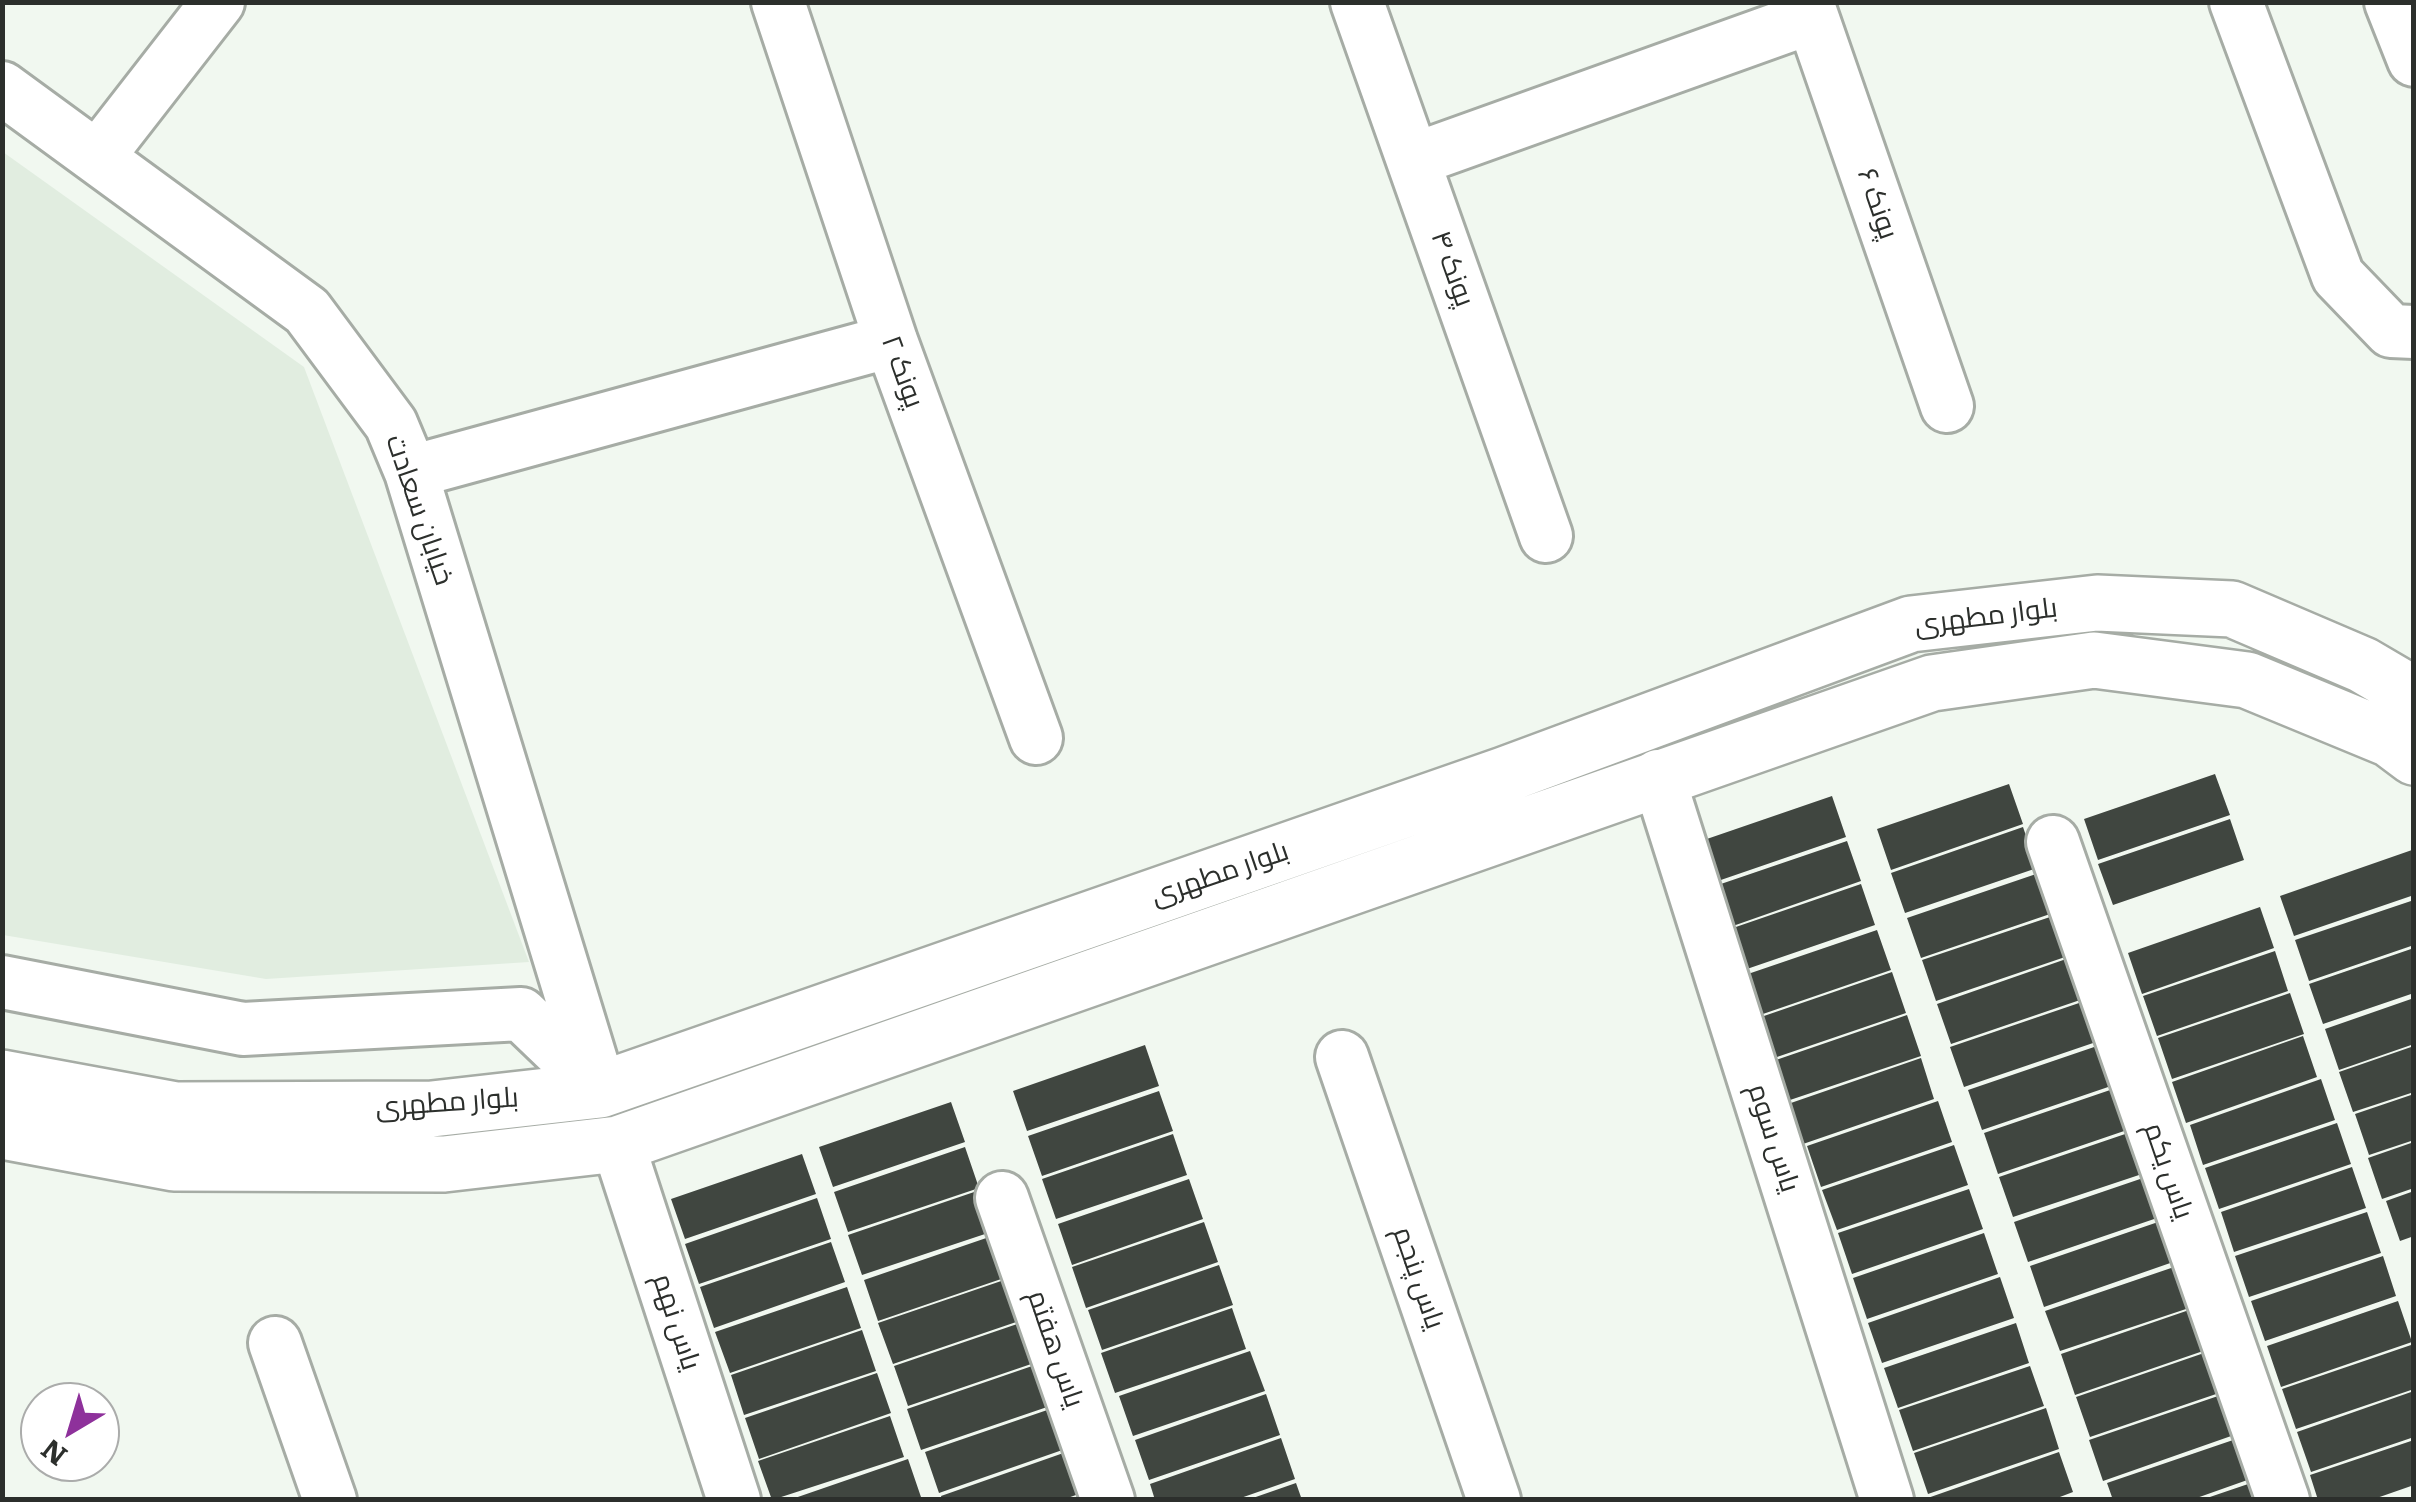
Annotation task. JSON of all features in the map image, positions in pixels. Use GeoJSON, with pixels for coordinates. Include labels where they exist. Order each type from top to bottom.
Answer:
{"type":"FeatureCollection","features":[{"type":"Feature","properties":{"kind":"main road","name":"بلوار مطهری"},"geometry":{"type":"LineString","coordinates":[[2,1078],[176,1110],[432,1108],[600,1090],[1504,776],[1911,624],[2097,604],[2232,609],[2363,665],[2414,695]]}},
{"type":"Feature","properties":{"kind":"main road","name":"بلوار مطهری"},"geometry":{"type":"LineString","coordinates":[[2,1130],[174,1163],[444,1164],[618,1144],[1932,682],[2094,660],[2247,680],[2390,738],[2414,757]]}},
{"type":"Feature","properties":{"kind":"main road"},"geometry":{"type":"LineString","coordinates":[[244,1110],[245,1163]]}},
{"type":"Feature","properties":{"kind":"street"},"geometry":{"type":"LineString","coordinates":[[99,155],[218,2]]}},
{"type":"Feature","properties":{"kind":"street","name":"پونک ۲"},"geometry":{"type":"LineString","coordinates":[[778,2],[891,341],[1036,738]]}},
{"type":"Feature","properties":{"kind":"street","name":"پونک ۴"},"geometry":{"type":"LineString","coordinates":[[1358,2],[1546,536]]}},
{"type":"Feature","properties":{"kind":"street"},"geometry":{"type":"LineString","coordinates":[[2236,2],[2338,276],[2392,331],[2414,332]]}},
{"type":"Feature","properties":{"kind":"street"},"geometry":{"type":"LineString","coordinates":[[2391,2],[2414,60]]}},
{"type":"Feature","properties":{"kind":"street"},"geometry":{"type":"LineString","coordinates":[[1413,160],[1810,10]]}},
{"type":"Feature","properties":{"kind":"street","name":"پونک ۶"},"geometry":{"type":"LineString","coordinates":[[1810,10],[1946,406]]}},
{"type":"Feature","properties":{"kind":"street","name":"خیابان سعادت"},"geometry":{"type":"LineString","coordinates":[[2,88],[99,155],[306,311],[391,424],[411,472],[600,1090]]}},
{"type":"Feature","properties":{"kind":"street"},"geometry":{"type":"LineString","coordinates":[[411,472],[891,341]]}},
{"type":"Feature","properties":{"kind":"street","name":"یاس سوم"},"geometry":{"type":"LineString","coordinates":[[1658,776],[1887,1500]]}},
{"type":"Feature","properties":{"kind":"street","name":"یاس یکم"},"geometry":{"type":"LineString","coordinates":[[2054,842],[2284,1500]]}},
{"type":"Feature","properties":{"kind":"street"},"geometry":{"type":"LineString","coordinates":[[2,982],[243,1029],[521,1014],[600,1090]]}},
{"type":"Feature","properties":{"kind":"street","name":"یاس پنجم"},"geometry":{"type":"LineString","coordinates":[[1342,1057],[1494,1500]]}},
{"type":"Feature","properties":{"kind":"street","name":"یاس نهم"},"geometry":{"type":"LineString","coordinates":[[618,1144],[734,1500]]}},
{"type":"Feature","properties":{"kind":"street","name":"یاس هفتم"},"geometry":{"type":"LineString","coordinates":[[1002,1198],[1108,1500]]}},
{"type":"Feature","properties":{"kind":"street"},"geometry":{"type":"LineString","coordinates":[[275,1343],[330,1500]]}},
{"type":"Feature","properties":{"kind":"shaded area"},"geometry":{"type":"Polygon","coordinates":[[[3,152],[304,367],[529,962],[266,979],[3,935],[3,152]]]}},
{"type":"Feature","properties":{"kind":"building"},"geometry":{"type":"Polygon","coordinates":[[[2215,774],[2230,815],[2098,860],[2084,819],[2215,774]]]}},
{"type":"Feature","properties":{"kind":"building"},"geometry":{"type":"Polygon","coordinates":[[[2009,784],[2023,824],[1891,870],[1877,829],[2009,784]]]}},
{"type":"Feature","properties":{"kind":"building"},"geometry":{"type":"Polygon","coordinates":[[[1832,796],[1846,837],[1715,882],[1701,841],[1832,796]]]}},
{"type":"Feature","properties":{"kind":"building"},"geometry":{"type":"Polygon","coordinates":[[[2230,819],[2244,860],[2113,905],[2098,864],[2230,819]]]}},
{"type":"Feature","properties":{"kind":"building"},"geometry":{"type":"Polygon","coordinates":[[[2023,827],[2037,868],[1905,913],[1891,873],[2023,827]]]}},
{"type":"Feature","properties":{"kind":"building"},"geometry":{"type":"Polygon","coordinates":[[[1847,841],[1861,881],[1730,927],[1715,886],[1847,841]]]}},
{"type":"Feature","properties":{"kind":"building"},"geometry":{"type":"Polygon","coordinates":[[[2412,850],[2414,895],[2294,936],[2280,896],[2412,850]]]}},
{"type":"Feature","properties":{"kind":"building"},"geometry":{"type":"Polygon","coordinates":[[[2039,873],[2053,913],[1921,958],[1907,918],[2039,873]]]}},
{"type":"Feature","properties":{"kind":"building"},"geometry":{"type":"Polygon","coordinates":[[[1861,884],[1875,925],[1744,970],[1730,929],[1861,884]]]}},
{"type":"Feature","properties":{"kind":"building"},"geometry":{"type":"Polygon","coordinates":[[[2414,900],[2414,945],[2309,981],[2295,940],[2414,900]]]}},
{"type":"Feature","properties":{"kind":"building"},"geometry":{"type":"Polygon","coordinates":[[[2260,907],[2274,948],[2142,994],[2128,953],[2260,907]]]}},
{"type":"Feature","properties":{"kind":"building"},"geometry":{"type":"Polygon","coordinates":[[[2053,916],[2068,956],[1936,1001],[1922,960],[2053,916]]]}},
{"type":"Feature","properties":{"kind":"building"},"geometry":{"type":"Polygon","coordinates":[[[1877,930],[1891,970],[1760,1015],[1745,975],[1877,930]]]}},
{"type":"Feature","properties":{"kind":"building"},"geometry":{"type":"Polygon","coordinates":[[[2414,948],[2414,993],[2323,1024],[2309,984],[2414,948]]]}},
{"type":"Feature","properties":{"kind":"building"},"geometry":{"type":"Polygon","coordinates":[[[2275,951],[2288,991],[2157,1036],[2143,996],[2275,951]]]}},
{"type":"Feature","properties":{"kind":"building"},"geometry":{"type":"Polygon","coordinates":[[[2069,958],[2083,999],[1951,1044],[1937,1004],[2069,958]]]}},
{"type":"Feature","properties":{"kind":"building"},"geometry":{"type":"Polygon","coordinates":[[[1892,972],[1906,1013],[1774,1058],[1761,1017],[1892,972]]]}},
{"type":"Feature","properties":{"kind":"building"},"geometry":{"type":"Polygon","coordinates":[[[2290,993],[2304,1034],[2172,1079],[2158,1038],[2290,993]]]}},
{"type":"Feature","properties":{"kind":"building"},"geometry":{"type":"Polygon","coordinates":[[[2414,998],[2414,1044],[2339,1070],[2325,1029],[2414,998]]]}},
{"type":"Feature","properties":{"kind":"building"},"geometry":{"type":"Polygon","coordinates":[[[2082,1002],[2096,1042],[1964,1087],[1950,1047],[2082,1002]]]}},
{"type":"Feature","properties":{"kind":"building"},"geometry":{"type":"Polygon","coordinates":[[[1907,1015],[1921,1056],[1790,1100],[1776,1060],[1907,1015]]]}},
{"type":"Feature","properties":{"kind":"building"},"geometry":{"type":"Polygon","coordinates":[[[2303,1036],[2317,1077],[2186,1123],[2172,1082],[2303,1036]]]}},
{"type":"Feature","properties":{"kind":"building"},"geometry":{"type":"Polygon","coordinates":[[[1145,1045],[1159,1086],[1027,1131],[1013,1091],[1145,1045]]]}},
{"type":"Feature","properties":{"kind":"building"},"geometry":{"type":"Polygon","coordinates":[[[2100,1045],[2114,1085],[1982,1130],[1968,1090],[2100,1045]]]}},
{"type":"Feature","properties":{"kind":"building"},"geometry":{"type":"Polygon","coordinates":[[[2414,1046],[2414,1092],[2353,1112],[2339,1072],[2414,1046]]]}},
{"type":"Feature","properties":{"kind":"building"},"geometry":{"type":"Polygon","coordinates":[[[1921,1058],[1934,1099],[1803,1144],[1788,1104],[1921,1058]]]}},
{"type":"Feature","properties":{"kind":"building"},"geometry":{"type":"Polygon","coordinates":[[[2321,1079],[2335,1120],[2203,1165],[2190,1125],[2321,1079]]]}},
{"type":"Feature","properties":{"kind":"building"},"geometry":{"type":"Polygon","coordinates":[[[2116,1088],[2130,1129],[1998,1174],[1984,1133],[2116,1088]]]}},
{"type":"Feature","properties":{"kind":"building"},"geometry":{"type":"Polygon","coordinates":[[[1159,1091],[1173,1131],[1042,1176],[1028,1136],[1159,1091]]]}},
{"type":"Feature","properties":{"kind":"building"},"geometry":{"type":"Polygon","coordinates":[[[2414,1094],[2414,1140],[2369,1155],[2355,1114],[2414,1094]]]}},
{"type":"Feature","properties":{"kind":"building"},"geometry":{"type":"Polygon","coordinates":[[[1938,1101],[1952,1142],[1821,1187],[1807,1146],[1938,1101]]]}},
{"type":"Feature","properties":{"kind":"building"},"geometry":{"type":"Polygon","coordinates":[[[951,1102],[965,1142],[833,1187],[819,1147],[951,1102]]]}},
{"type":"Feature","properties":{"kind":"building"},"geometry":{"type":"Polygon","coordinates":[[[2337,1123],[2351,1164],[2219,1209],[2205,1168],[2337,1123]]]}},
{"type":"Feature","properties":{"kind":"building"},"geometry":{"type":"Polygon","coordinates":[[[2131,1132],[2145,1173],[2013,1217],[1999,1177],[2131,1132]]]}},
{"type":"Feature","properties":{"kind":"building"},"geometry":{"type":"Polygon","coordinates":[[[1173,1134],[1187,1175],[1056,1219],[1042,1179],[1173,1134]]]}},
{"type":"Feature","properties":{"kind":"building"},"geometry":{"type":"Polygon","coordinates":[[[2414,1142],[2414,1188],[2382,1199],[2368,1158],[2414,1142]]]}},
{"type":"Feature","properties":{"kind":"building"},"geometry":{"type":"Polygon","coordinates":[[[1954,1145],[1968,1185],[1837,1230],[1822,1190],[1954,1145]]]}},
{"type":"Feature","properties":{"kind":"building"},"geometry":{"type":"Polygon","coordinates":[[[965,1147],[979,1188],[848,1232],[834,1192],[965,1147]]]}},
{"type":"Feature","properties":{"kind":"building"},"geometry":{"type":"Polygon","coordinates":[[[802,1154],[816,1194],[685,1239],[671,1199],[802,1154]]]}},
{"type":"Feature","properties":{"kind":"building"},"geometry":{"type":"Polygon","coordinates":[[[2352,1167],[2366,1208],[2234,1252],[2221,1212],[2352,1167]]]}},
{"type":"Feature","properties":{"kind":"building"},"geometry":{"type":"Polygon","coordinates":[[[2146,1177],[2160,1217],[2028,1262],[2014,1222],[2146,1177]]]}},
{"type":"Feature","properties":{"kind":"building"},"geometry":{"type":"Polygon","coordinates":[[[1189,1179],[1203,1219],[1072,1265],[1058,1224],[1189,1179]]]}},
{"type":"Feature","properties":{"kind":"building"},"geometry":{"type":"Polygon","coordinates":[[[1969,1189],[1983,1229],[1852,1274],[1838,1233],[1969,1189]]]}},
{"type":"Feature","properties":{"kind":"building"},"geometry":{"type":"Polygon","coordinates":[[[980,1190],[994,1231],[862,1275],[848,1235],[980,1190]]]}},
{"type":"Feature","properties":{"kind":"building"},"geometry":{"type":"Polygon","coordinates":[[[2414,1191],[2414,1236],[2400,1241],[2386,1201],[2414,1191]]]}},
{"type":"Feature","properties":{"kind":"building"},"geometry":{"type":"Polygon","coordinates":[[[817,1198],[831,1239],[699,1284],[685,1244],[817,1198]]]}},
{"type":"Feature","properties":{"kind":"building"},"geometry":{"type":"Polygon","coordinates":[[[2367,1212],[2381,1253],[2249,1297],[2235,1256],[2367,1212]]]}},
{"type":"Feature","properties":{"kind":"building"},"geometry":{"type":"Polygon","coordinates":[[[2161,1221],[2176,1261],[2044,1307],[2030,1266],[2161,1221]]]}},
{"type":"Feature","properties":{"kind":"building"},"geometry":{"type":"Polygon","coordinates":[[[1204,1222],[1218,1262],[1086,1308],[1072,1267],[1204,1222]]]}},
{"type":"Feature","properties":{"kind":"building"},"geometry":{"type":"Polygon","coordinates":[[[1984,1233],[1998,1274],[1867,1319],[1853,1278],[1984,1233]]]}},
{"type":"Feature","properties":{"kind":"building"},"geometry":{"type":"Polygon","coordinates":[[[995,1235],[1010,1276],[878,1321],[864,1280],[995,1235]]]}},
{"type":"Feature","properties":{"kind":"building"},"geometry":{"type":"Polygon","coordinates":[[[831,1242],[845,1282],[714,1328],[700,1287],[831,1242]]]}},
{"type":"Feature","properties":{"kind":"building"},"geometry":{"type":"Polygon","coordinates":[[[2383,1256],[2396,1296],[2265,1341],[2251,1301],[2383,1256]]]}},
{"type":"Feature","properties":{"kind":"building"},"geometry":{"type":"Polygon","coordinates":[[[1219,1265],[1233,1305],[1102,1350],[1088,1310],[1219,1265]]]}},
{"type":"Feature","properties":{"kind":"building"},"geometry":{"type":"Polygon","coordinates":[[[2177,1266],[2192,1307],[2060,1351],[2045,1311],[2177,1266]]]}},
{"type":"Feature","properties":{"kind":"building"},"geometry":{"type":"Polygon","coordinates":[[[2000,1277],[2014,1318],[1882,1363],[1868,1323],[2000,1277]]]}},
{"type":"Feature","properties":{"kind":"building"},"geometry":{"type":"Polygon","coordinates":[[[1010,1278],[1025,1319],[893,1364],[878,1323],[1010,1278]]]}},
{"type":"Feature","properties":{"kind":"building"},"geometry":{"type":"Polygon","coordinates":[[[847,1287],[861,1328],[730,1373],[715,1332],[847,1287]]]}},
{"type":"Feature","properties":{"kind":"building"},"geometry":{"type":"Polygon","coordinates":[[[2398,1301],[2412,1342],[2281,1387],[2267,1346],[2398,1301]]]}},
{"type":"Feature","properties":{"kind":"building"},"geometry":{"type":"Polygon","coordinates":[[[1232,1308],[1246,1349],[1115,1393],[1101,1353],[1232,1308]]]}},
{"type":"Feature","properties":{"kind":"building"},"geometry":{"type":"Polygon","coordinates":[[[2192,1309],[2206,1350],[2075,1395],[2061,1354],[2192,1309]]]}},
{"type":"Feature","properties":{"kind":"building"},"geometry":{"type":"Polygon","coordinates":[[[1026,1321],[1040,1361],[908,1406],[894,1366],[1026,1321]]]}},
{"type":"Feature","properties":{"kind":"building"},"geometry":{"type":"Polygon","coordinates":[[[2016,1323],[2029,1363],[1898,1408],[1884,1368],[2016,1323]]]}},
{"type":"Feature","properties":{"kind":"building"},"geometry":{"type":"Polygon","coordinates":[[[862,1330],[876,1371],[744,1415],[731,1375],[862,1330]]]}},
{"type":"Feature","properties":{"kind":"building"},"geometry":{"type":"Polygon","coordinates":[[[2414,1344],[2414,1389],[2296,1429],[2282,1389],[2414,1344]]]}},
{"type":"Feature","properties":{"kind":"building"},"geometry":{"type":"Polygon","coordinates":[[[1250,1351],[1265,1391],[1133,1436],[1119,1396],[1250,1351]]]}},
{"type":"Feature","properties":{"kind":"building"},"geometry":{"type":"Polygon","coordinates":[[[2207,1352],[2222,1392],[2090,1437],[2076,1397],[2207,1352]]]}},
{"type":"Feature","properties":{"kind":"building"},"geometry":{"type":"Polygon","coordinates":[[[1038,1364],[1053,1405],[921,1450],[907,1409],[1038,1364]]]}},
{"type":"Feature","properties":{"kind":"building"},"geometry":{"type":"Polygon","coordinates":[[[2030,1366],[2044,1406],[1913,1451],[1899,1410],[2030,1366]]]}},
{"type":"Feature","properties":{"kind":"building"},"geometry":{"type":"Polygon","coordinates":[[[877,1373],[891,1413],[759,1459],[745,1418],[877,1373]]]}},
{"type":"Feature","properties":{"kind":"building"},"geometry":{"type":"Polygon","coordinates":[[[2414,1391],[2414,1437],[2311,1472],[2297,1432],[2414,1391]]]}},
{"type":"Feature","properties":{"kind":"building"},"geometry":{"type":"Polygon","coordinates":[[[1266,1394],[1280,1435],[1149,1480],[1135,1440],[1266,1394]]]}},
{"type":"Feature","properties":{"kind":"building"},"geometry":{"type":"Polygon","coordinates":[[[2221,1395],[2234,1435],[2103,1481],[2089,1440],[2221,1395]]]}},
{"type":"Feature","properties":{"kind":"building"},"geometry":{"type":"Polygon","coordinates":[[[1056,1407],[1071,1447],[939,1493],[925,1452],[1056,1407]]]}},
{"type":"Feature","properties":{"kind":"building"},"geometry":{"type":"Polygon","coordinates":[[[2046,1408],[2059,1449],[1928,1494],[1914,1453],[2046,1408]]]}},
{"type":"Feature","properties":{"kind":"building"},"geometry":{"type":"Polygon","coordinates":[[[890,1416],[904,1457],[772,1500],[758,1461],[890,1416]]]}},
{"type":"Feature","properties":{"kind":"building"},"geometry":{"type":"Polygon","coordinates":[[[1281,1438],[1295,1479],[1235,1500],[1155,1500],[1150,1484],[1281,1438]]]}},
{"type":"Feature","properties":{"kind":"building"},"geometry":{"type":"Polygon","coordinates":[[[2239,1438],[2253,1478],[2191,1500],[2113,1500],[2107,1483],[2239,1438]]]}},
{"type":"Feature","properties":{"kind":"building"},"geometry":{"type":"Polygon","coordinates":[[[2414,1440],[2414,1485],[2371,1500],[2318,1500],[2310,1475],[2414,1440]]]}},
{"type":"Feature","properties":{"kind":"building"},"geometry":{"type":"Polygon","coordinates":[[[1072,1450],[1087,1491],[1062,1500],[942,1500],[941,1496],[1072,1450]]]}},
{"type":"Feature","properties":{"kind":"building"},"geometry":{"type":"Polygon","coordinates":[[[2059,1452],[2073,1492],[2052,1500],[1922,1500],[2059,1452]]]}},
{"type":"Feature","properties":{"kind":"building"},"geometry":{"type":"Polygon","coordinates":[[[908,1459],[922,1500],[792,1500],[792,1499],[908,1459]]]}},
{"type":"Feature","properties":{"kind":"building"},"geometry":{"type":"Polygon","coordinates":[[[2254,1482],[2260,1500],[2204,1500],[2204,1499],[2254,1482]]]}},
{"type":"Feature","properties":{"kind":"building"},"geometry":{"type":"Polygon","coordinates":[[[1296,1483],[1302,1500],[1250,1500],[1250,1499],[1296,1483]]]}}]}
